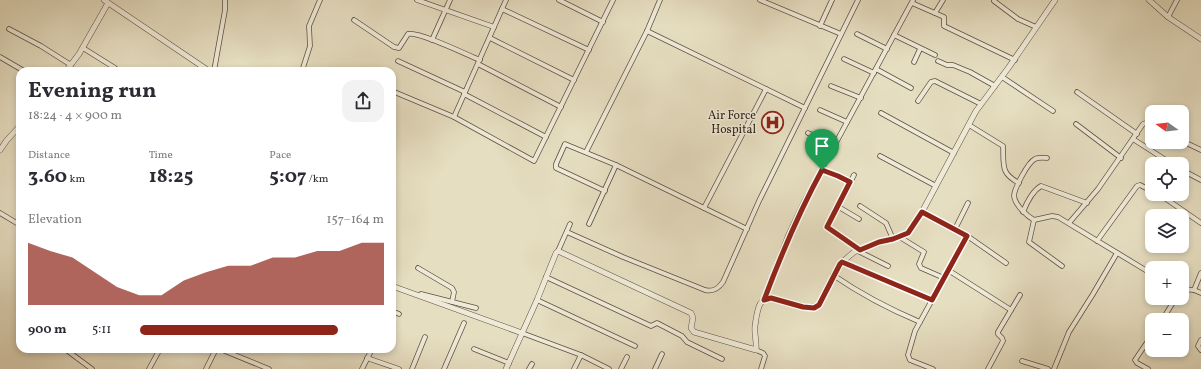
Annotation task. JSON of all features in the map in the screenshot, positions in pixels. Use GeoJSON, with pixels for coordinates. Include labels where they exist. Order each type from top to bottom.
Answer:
{"type":"FeatureCollection","features":[{"type":"Feature","properties":{"kind":"street"},"geometry":{"type":"LineString","coordinates":[[215,67],[225,10],[225,0]]}},
{"type":"Feature","properties":{"kind":"street"},"geometry":{"type":"LineString","coordinates":[[303,67],[310,46],[309,26],[320,0]]}},
{"type":"Feature","properties":{"kind":"street"},"geometry":{"type":"LineString","coordinates":[[418,0],[494,27]]}},
{"type":"Feature","properties":{"kind":"street"},"geometry":{"type":"LineString","coordinates":[[432,40],[450,0]]}},
{"type":"Feature","properties":{"kind":"street"},"geometry":{"type":"LineString","coordinates":[[454,117],[506,0]]}},
{"type":"Feature","properties":{"kind":"street"},"geometry":{"type":"LineString","coordinates":[[559,0],[603,22]]}},
{"type":"Feature","properties":{"kind":"street"},"geometry":{"type":"LineString","coordinates":[[396,93],[454,117],[534,161],[613,0]]}},
{"type":"Feature","properties":{"kind":"street"},"geometry":{"type":"LineString","coordinates":[[586,152],[647,31],[660,0]]}},
{"type":"Feature","properties":{"kind":"street"},"geometry":{"type":"LineString","coordinates":[[760,0],[769,2],[820,26],[841,34]]}},
{"type":"Feature","properties":{"kind":"street"},"geometry":{"type":"LineString","coordinates":[[820,26],[832,0]]}},
{"type":"Feature","properties":{"kind":"street"},"geometry":{"type":"LineString","coordinates":[[567,232],[623,257],[709,291],[717,289],[720,286],[759,201],[858,0]]}},
{"type":"Feature","properties":{"kind":"street"},"geometry":{"type":"LineString","coordinates":[[935,13],[943,0]]}},
{"type":"Feature","properties":{"kind":"street"},"geometry":{"type":"LineString","coordinates":[[764,300],[771,298],[803,307],[814,308],[819,305],[833,275],[842,262],[854,252],[908,233],[922,212],[976,111],[1015,60],[1055,0]]}},
{"type":"Feature","properties":{"kind":"street"},"geometry":{"type":"LineString","coordinates":[[1149,0],[1168,17],[1201,40]]}},
{"type":"Feature","properties":{"kind":"street"},"geometry":{"type":"LineString","coordinates":[[1168,17],[1177,0]]}},
{"type":"Feature","properties":{"kind":"street"},"geometry":{"type":"LineString","coordinates":[[9,29],[41,46],[71,65],[108,1],[201,67]]}},
{"type":"Feature","properties":{"kind":"street"},"geometry":{"type":"LineString","coordinates":[[756,350],[755,327],[760,305],[764,300],[788,236],[805,200],[913,1],[945,18],[943,24],[944,26],[1015,60]]}},
{"type":"Feature","properties":{"kind":"street"},"geometry":{"type":"LineString","coordinates":[[994,1],[1018,19],[1036,28]]}},
{"type":"Feature","properties":{"kind":"street"},"geometry":{"type":"LineString","coordinates":[[502,9],[589,50]]}},
{"type":"Feature","properties":{"kind":"street"},"geometry":{"type":"LineString","coordinates":[[354,20],[397,48],[401,46],[410,33],[432,40],[479,62],[561,106]]}},
{"type":"Feature","properties":{"kind":"street"},"geometry":{"type":"LineString","coordinates":[[647,31],[805,108]]}},
{"type":"Feature","properties":{"kind":"street"},"geometry":{"type":"LineString","coordinates":[[857,34],[887,49]]}},
{"type":"Feature","properties":{"kind":"street"},"geometry":{"type":"LineString","coordinates":[[894,35],[935,55]]}},
{"type":"Feature","properties":{"kind":"street"},"geometry":{"type":"LineString","coordinates":[[490,38],[574,80]]}},
{"type":"Feature","properties":{"kind":"street"},"geometry":{"type":"LineString","coordinates":[[82,48],[113,67]]}},
{"type":"Feature","properties":{"kind":"street"},"geometry":{"type":"LineString","coordinates":[[914,62],[920,49]]}},
{"type":"Feature","properties":{"kind":"street"},"geometry":{"type":"LineString","coordinates":[[0,57],[17,67]]}},
{"type":"Feature","properties":{"kind":"street"},"geometry":{"type":"LineString","coordinates":[[844,59],[875,71],[911,88]]}},
{"type":"Feature","properties":{"kind":"street"},"geometry":{"type":"LineString","coordinates":[[398,61],[465,93],[546,137]]}},
{"type":"Feature","properties":{"kind":"street"},"geometry":{"type":"LineString","coordinates":[[938,61],[948,65],[953,65],[995,86]]}},
{"type":"Feature","properties":{"kind":"street"},"geometry":{"type":"LineString","coordinates":[[1002,77],[1053,111]]}},
{"type":"Feature","properties":{"kind":"street"},"geometry":{"type":"LineString","coordinates":[[918,101],[931,82],[935,81],[981,104]]}},
{"type":"Feature","properties":{"kind":"street"},"geometry":{"type":"LineString","coordinates":[[830,86],[861,98]]}},
{"type":"Feature","properties":{"kind":"street"},"geometry":{"type":"LineString","coordinates":[[704,208],[766,89]]}},
{"type":"Feature","properties":{"kind":"street"},"geometry":{"type":"LineString","coordinates":[[1077,92],[1137,134]]}},
{"type":"Feature","properties":{"kind":"street"},"geometry":{"type":"LineString","coordinates":[[820,110],[847,122]]}},
{"type":"Feature","properties":{"kind":"street"},"geometry":{"type":"LineString","coordinates":[[880,113],[954,153]]}},
{"type":"Feature","properties":{"kind":"street"},"geometry":{"type":"LineString","coordinates":[[1069,223],[1098,189],[1145,123]]}},
{"type":"Feature","properties":{"kind":"street"},"geometry":{"type":"LineString","coordinates":[[1076,124],[1121,158]]}},
{"type":"Feature","properties":{"kind":"street"},"geometry":{"type":"LineString","coordinates":[[969,125],[1003,146],[1004,170],[1010,178],[1019,183]]}},
{"type":"Feature","properties":{"kind":"street"},"geometry":{"type":"LineString","coordinates":[[0,150],[16,130]]}},
{"type":"Feature","properties":{"kind":"street"},"geometry":{"type":"LineString","coordinates":[[808,133],[835,146]]}},
{"type":"Feature","properties":{"kind":"street"},"geometry":{"type":"LineString","coordinates":[[1133,140],[1161,157]]}},
{"type":"Feature","properties":{"kind":"street"},"geometry":{"type":"LineString","coordinates":[[605,191],[556,168],[555,166],[565,144],[616,166],[747,229]]}},
{"type":"Feature","properties":{"kind":"street"},"geometry":{"type":"LineString","coordinates":[[1189,144],[1201,150]]}},
{"type":"Feature","properties":{"kind":"street"},"geometry":{"type":"LineString","coordinates":[[880,156],[936,186]]}},
{"type":"Feature","properties":{"kind":"street"},"geometry":{"type":"LineString","coordinates":[[1047,158],[1037,158],[1033,160],[1025,170],[1019,183],[1014,197],[1023,212],[1034,220],[1055,216],[1069,223],[1145,270]]}},
{"type":"Feature","properties":{"kind":"street"},"geometry":{"type":"LineString","coordinates":[[589,224],[616,166]]}},
{"type":"Feature","properties":{"kind":"street"},"geometry":{"type":"LineString","coordinates":[[822,170],[850,182]]}},
{"type":"Feature","properties":{"kind":"street"},"geometry":{"type":"LineString","coordinates":[[1189,174],[1201,180]]}},
{"type":"Feature","properties":{"kind":"street"},"geometry":{"type":"LineString","coordinates":[[854,175],[827,227],[859,250],[888,266]]}},
{"type":"Feature","properties":{"kind":"street"},"geometry":{"type":"LineString","coordinates":[[1097,240],[1137,186],[1140,185],[1145,188]]}},
{"type":"Feature","properties":{"kind":"street"},"geometry":{"type":"LineString","coordinates":[[1023,212],[1028,200],[1041,186],[1087,203]]}},
{"type":"Feature","properties":{"kind":"street"},"geometry":{"type":"LineString","coordinates":[[1169,201],[1201,223]]}},
{"type":"Feature","properties":{"kind":"street"},"geometry":{"type":"LineString","coordinates":[[955,229],[968,203]]}},
{"type":"Feature","properties":{"kind":"street"},"geometry":{"type":"LineString","coordinates":[[838,206],[859,219]]}},
{"type":"Feature","properties":{"kind":"street"},"geometry":{"type":"LineString","coordinates":[[860,206],[886,223],[896,238],[924,252],[919,264],[921,268],[944,278]]}},
{"type":"Feature","properties":{"kind":"street"},"geometry":{"type":"LineString","coordinates":[[0,212],[16,223]]}},
{"type":"Feature","properties":{"kind":"street"},"geometry":{"type":"LineString","coordinates":[[922,212],[967,236],[1006,263]]}},
{"type":"Feature","properties":{"kind":"street"},"geometry":{"type":"LineString","coordinates":[[1034,220],[1029,242],[1062,266]]}},
{"type":"Feature","properties":{"kind":"street"},"geometry":{"type":"LineString","coordinates":[[506,369],[570,224]]}},
{"type":"Feature","properties":{"kind":"street"},"geometry":{"type":"LineString","coordinates":[[933,369],[908,358],[908,355],[913,336],[967,236]]}},
{"type":"Feature","properties":{"kind":"street"},"geometry":{"type":"LineString","coordinates":[[558,251],[691,313],[693,318],[691,328],[694,332],[763,353],[764,356],[761,369]]}},
{"type":"Feature","properties":{"kind":"street"},"geometry":{"type":"LineString","coordinates":[[1054,369],[1069,332],[1094,294],[1117,254]]}},
{"type":"Feature","properties":{"kind":"street"},"geometry":{"type":"LineString","coordinates":[[842,262],[932,300]]}},
{"type":"Feature","properties":{"kind":"street"},"geometry":{"type":"LineString","coordinates":[[418,268],[452,288],[454,292],[452,302]]}},
{"type":"Feature","properties":{"kind":"street"},"geometry":{"type":"LineString","coordinates":[[948,270],[1011,310]]}},
{"type":"Feature","properties":{"kind":"street"},"geometry":{"type":"LineString","coordinates":[[1194,290],[1201,273]]}},
{"type":"Feature","properties":{"kind":"street"},"geometry":{"type":"LineString","coordinates":[[833,275],[863,295],[920,322]]}},
{"type":"Feature","properties":{"kind":"street"},"geometry":{"type":"LineString","coordinates":[[546,277],[651,326],[657,323],[682,336],[687,342],[722,359]]}},
{"type":"Feature","properties":{"kind":"street"},"geometry":{"type":"LineString","coordinates":[[396,287],[581,355],[609,369]]}},
{"type":"Feature","properties":{"kind":"street"},"geometry":{"type":"LineString","coordinates":[[1189,290],[1201,293]]}},
{"type":"Feature","properties":{"kind":"street"},"geometry":{"type":"LineString","coordinates":[[421,294],[476,308]]}},
{"type":"Feature","properties":{"kind":"street"},"geometry":{"type":"LineString","coordinates":[[988,369],[1003,341],[998,332],[1020,296]]}},
{"type":"Feature","properties":{"kind":"street"},"geometry":{"type":"LineString","coordinates":[[537,300],[635,346]]}},
{"type":"Feature","properties":{"kind":"street"},"geometry":{"type":"LineString","coordinates":[[444,369],[464,323]]}},
{"type":"Feature","properties":{"kind":"street"},"geometry":{"type":"LineString","coordinates":[[412,369],[425,337]]}},
{"type":"Feature","properties":{"kind":"street"},"geometry":{"type":"LineString","coordinates":[[1201,340],[1198,346],[1201,350]]}},
{"type":"Feature","properties":{"kind":"street"},"geometry":{"type":"LineString","coordinates":[[1145,345],[1135,360],[1137,363],[1148,369]]}},
{"type":"Feature","properties":{"kind":"street"},"geometry":{"type":"LineString","coordinates":[[474,349],[509,363]]}},
{"type":"Feature","properties":{"kind":"street"},"geometry":{"type":"LineString","coordinates":[[70,353],[92,369]]}},
{"type":"Feature","properties":{"kind":"street"},"geometry":{"type":"LineString","coordinates":[[149,369],[158,353]]}},
{"type":"Feature","properties":{"kind":"street"},"geometry":{"type":"LineString","coordinates":[[206,369],[214,353]]}},
{"type":"Feature","properties":{"kind":"street"},"geometry":{"type":"LineString","coordinates":[[230,353],[269,369]]}},
{"type":"Feature","properties":{"kind":"street"},"geometry":{"type":"LineString","coordinates":[[362,369],[370,353]]}},
{"type":"Feature","properties":{"kind":"street"},"geometry":{"type":"LineString","coordinates":[[655,369],[662,354]]}},
{"type":"Feature","properties":{"kind":"street"},"geometry":{"type":"LineString","coordinates":[[574,369],[581,355]]}},
{"type":"Feature","properties":{"kind":"street"},"geometry":{"type":"LineString","coordinates":[[621,369],[627,357]]}},
{"type":"Feature","properties":{"kind":"street"},"geometry":{"type":"LineString","coordinates":[[367,358],[399,369]]}},
{"type":"Feature","properties":{"kind":"street"},"geometry":{"type":"LineString","coordinates":[[1022,362],[1048,369]]}},
{"type":"Feature","properties":{"kind":"street"},"geometry":{"type":"LineString","coordinates":[[529,369],[532,364]]}},
{"type":"Feature","properties":{"kind":"place","name":"Air Force Hospital"},"geometry":{"type":"Point","coordinates":[772,122]}},
{"type":"Feature","properties":{"kind":"route"},"geometry":{"type":"LineString","coordinates":[[822,170],[850,182],[827,227],[860,250],[908,233],[922,212],[967,236],[932,300],[842,262],[826,289],[819,305],[814,308],[803,307],[771,298],[764,300],[788,236],[805,200],[822,170]]}}]}
